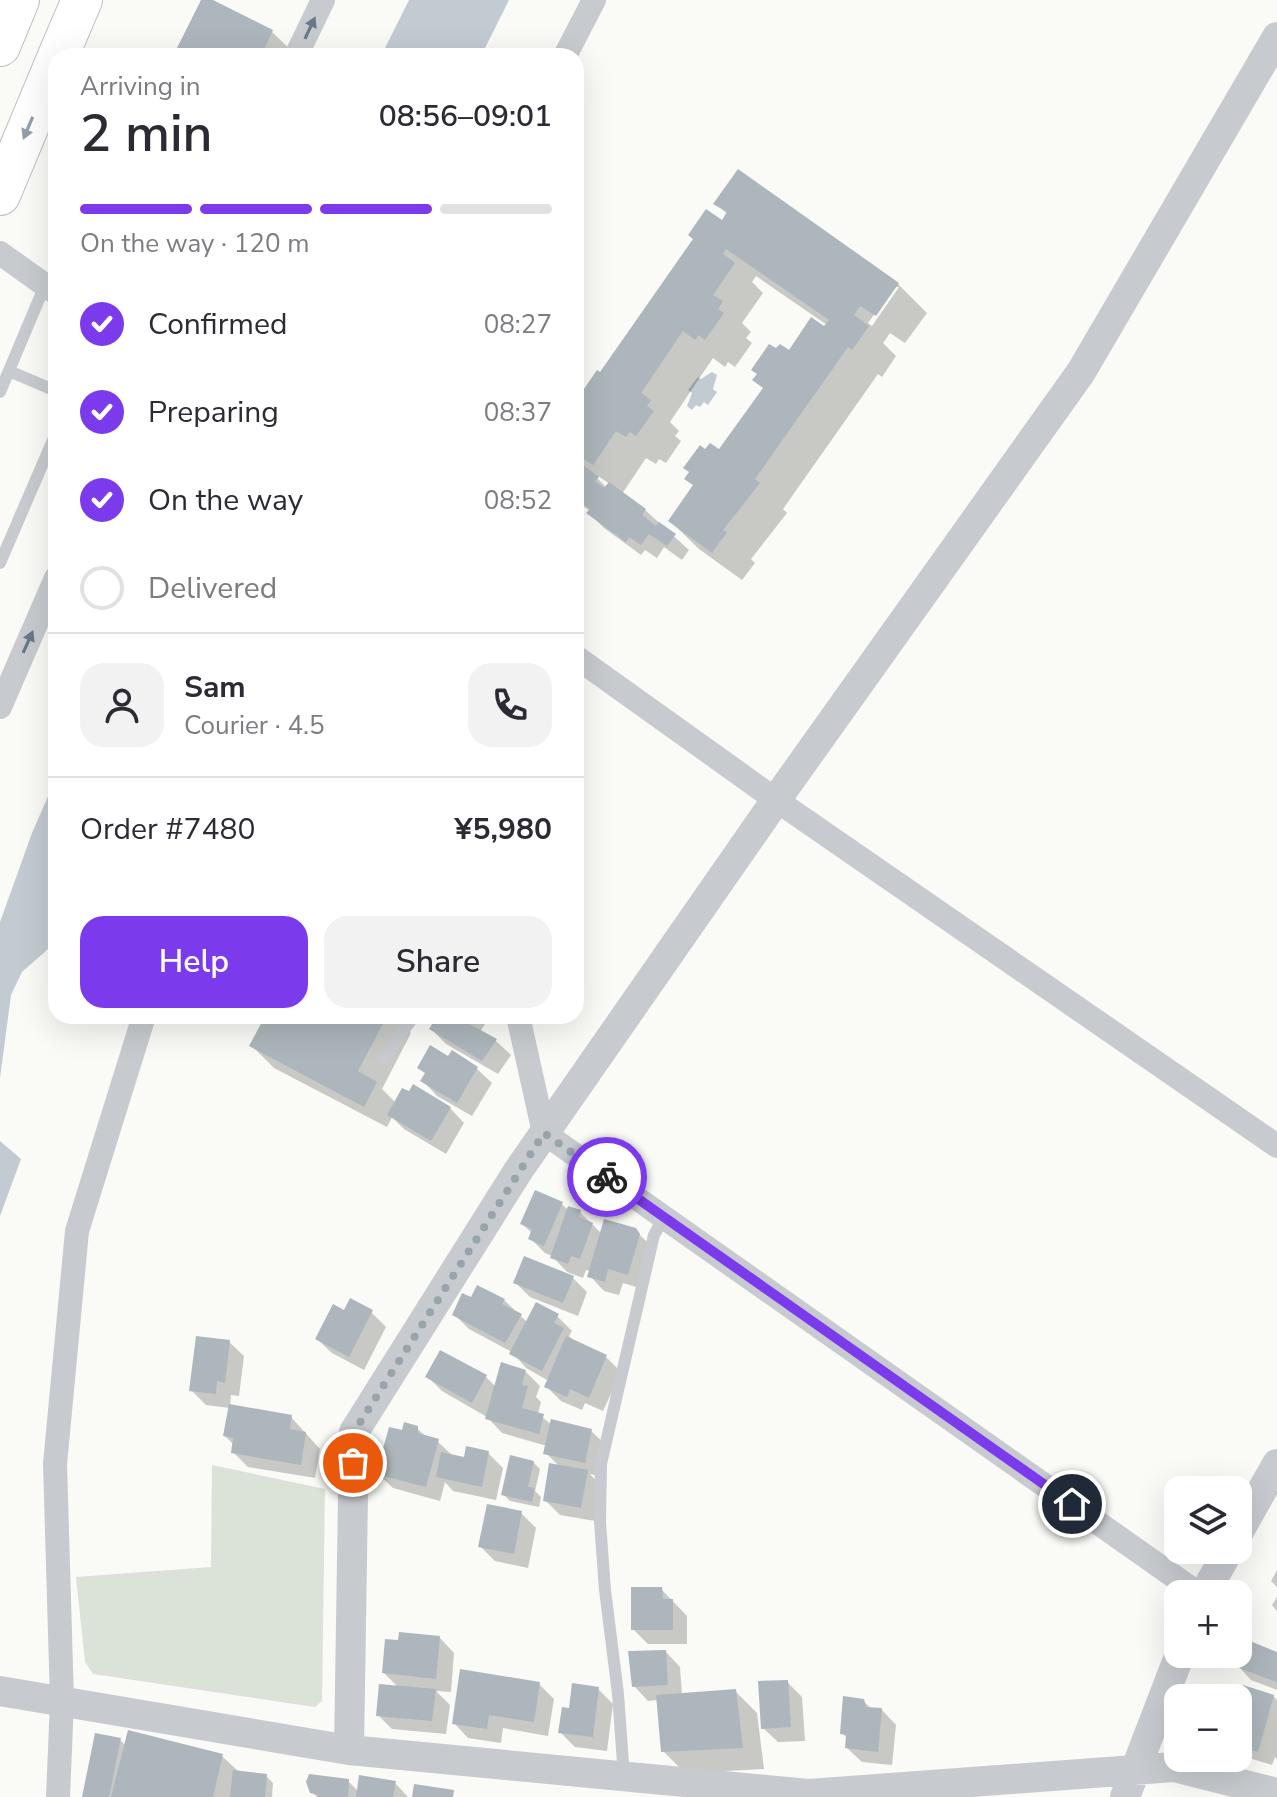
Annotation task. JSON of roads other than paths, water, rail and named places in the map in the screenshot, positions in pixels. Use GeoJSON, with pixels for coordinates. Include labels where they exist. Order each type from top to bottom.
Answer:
{"type":"FeatureCollection","features":[{"type":"Feature","properties":{"kind":"main road"},"geometry":{"type":"LineString","coordinates":[[0,46],[19,0]]}},
{"type":"Feature","properties":{"kind":"main road"},"geometry":{"type":"LineString","coordinates":[[62,48],[82,0]]}},
{"type":"Feature","properties":{"kind":"main road"},"geometry":{"type":"LineString","coordinates":[[0,195],[48,80]]}},
{"type":"Feature","properties":{"kind":"street"},"geometry":{"type":"LineString","coordinates":[[300,48],[323,0]]}},
{"type":"Feature","properties":{"kind":"street"},"geometry":{"type":"LineString","coordinates":[[569,48],[594,0]]}},
{"type":"Feature","properties":{"kind":"street"},"geometry":{"type":"LineString","coordinates":[[349,1750],[354,1432],[544,1133],[776,800],[1081,372],[1277,37]]}},
{"type":"Feature","properties":{"kind":"street"},"geometry":{"type":"LineString","coordinates":[[0,253],[48,288]]}},
{"type":"Feature","properties":{"kind":"street"},"geometry":{"type":"LineString","coordinates":[[0,707],[48,596]]}},
{"type":"Feature","properties":{"kind":"street"},"geometry":{"type":"LineString","coordinates":[[584,663],[776,800],[1277,1146]]}},
{"type":"Feature","properties":{"kind":"street"},"geometry":{"type":"LineString","coordinates":[[58,1797],[49,1699],[55,1464],[77,1231],[142,1024]]}},
{"type":"Feature","properties":{"kind":"street"},"geometry":{"type":"LineString","coordinates":[[520,1024],[544,1133],[1182,1580]]}},
{"type":"Feature","properties":{"kind":"street"},"geometry":{"type":"LineString","coordinates":[[1252,1508],[1277,1464]]}},
{"type":"Feature","properties":{"kind":"street"},"geometry":{"type":"LineString","coordinates":[[1125,1797],[1175,1668]]}},
{"type":"Feature","properties":{"kind":"street"},"geometry":{"type":"LineString","coordinates":[[0,1691],[349,1750],[812,1795],[1174,1767],[1277,1793]]}},
{"type":"Feature","properties":{"kind":"lane"},"geometry":{"type":"LineString","coordinates":[[0,392],[48,293]]}},
{"type":"Feature","properties":{"kind":"lane"},"geometry":{"type":"LineString","coordinates":[[9,371],[48,387]]}},
{"type":"Feature","properties":{"kind":"lane"},"geometry":{"type":"LineString","coordinates":[[0,563],[48,452]]}},
{"type":"Feature","properties":{"kind":"lane"},"geometry":{"type":"LineString","coordinates":[[384,1058],[408,1024]]}},
{"type":"Feature","properties":{"kind":"lane"},"geometry":{"type":"LineString","coordinates":[[624,1777],[600,1522],[601,1464],[654,1235],[664,1217]]}}]}
